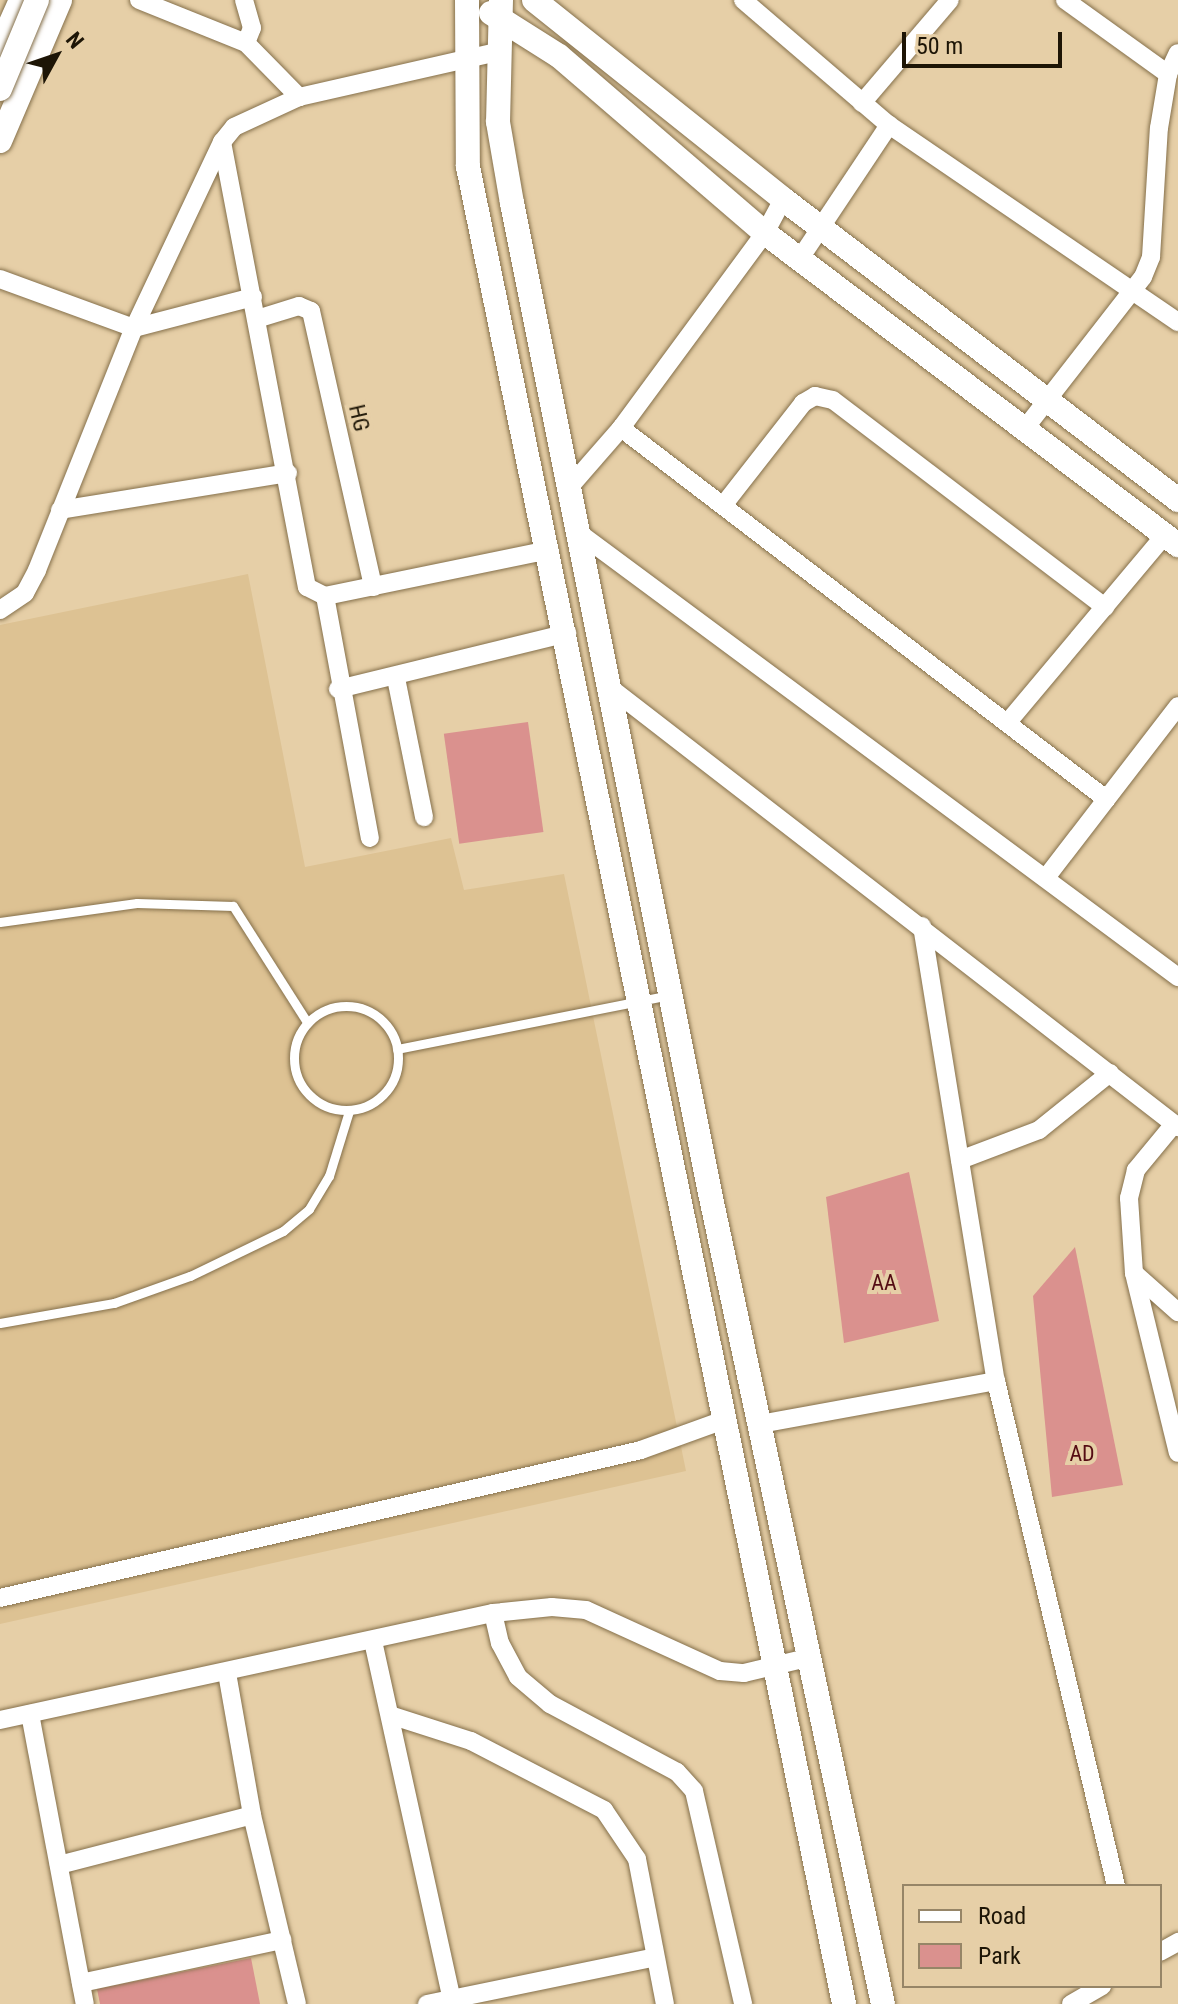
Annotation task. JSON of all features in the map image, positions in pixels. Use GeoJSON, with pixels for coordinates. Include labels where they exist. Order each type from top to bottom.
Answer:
{"type":"FeatureCollection","features":[{"type":"Feature","properties":{"kind":"street"},"geometry":{"type":"LineString","coordinates":[[21,0],[0,49],[33,64]]}},
{"type":"Feature","properties":{"kind":"street"},"geometry":{"type":"LineString","coordinates":[[0,89],[37,0]]}},
{"type":"Feature","properties":{"kind":"street"},"geometry":{"type":"LineString","coordinates":[[0,141],[60,0]]}},
{"type":"Feature","properties":{"kind":"street"},"geometry":{"type":"LineString","coordinates":[[139,0],[246,43],[299,97]]}},
{"type":"Feature","properties":{"kind":"street"},"geometry":{"type":"LineString","coordinates":[[244,0],[252,28],[246,43]]}},
{"type":"Feature","properties":{"kind":"street"},"geometry":{"type":"LineString","coordinates":[[844,2004],[567,633],[468,167],[466,58],[470,0],[501,9],[591,82],[765,233],[801,257],[1023,431],[1171,540],[1105,607],[1008,722]]}},
{"type":"Feature","properties":{"kind":"street"},"geometry":{"type":"LineString","coordinates":[[534,0],[783,199],[1178,500]]}},
{"type":"Feature","properties":{"kind":"street"},"geometry":{"type":"LineString","coordinates":[[743,0],[889,125],[1178,322]]}},
{"type":"Feature","properties":{"kind":"street"},"geometry":{"type":"LineString","coordinates":[[862,103],[950,0]]}},
{"type":"Feature","properties":{"kind":"street"},"geometry":{"type":"LineString","coordinates":[[1065,0],[1168,74]]}},
{"type":"Feature","properties":{"kind":"street"},"geometry":{"type":"LineString","coordinates":[[501,9],[498,122],[567,490],[883,2004]]}},
{"type":"Feature","properties":{"kind":"street"},"geometry":{"type":"LineString","coordinates":[[0,610],[25,593],[134,328],[222,142],[253,115],[299,97],[501,51]]}},
{"type":"Feature","properties":{"kind":"street"},"geometry":{"type":"LineString","coordinates":[[1023,431],[1134,290],[1151,257],[1168,74],[1178,53]]}},
{"type":"Feature","properties":{"kind":"street"},"geometry":{"type":"LineString","coordinates":[[801,257],[889,125]]}},
{"type":"Feature","properties":{"kind":"street"},"geometry":{"type":"LineString","coordinates":[[222,142],[253,297],[260,318],[288,473],[302,576],[313,594],[325,596],[549,550]]}},
{"type":"Feature","properties":{"kind":"street"},"geometry":{"type":"LineString","coordinates":[[567,490],[621,428],[765,233],[783,199]]}},
{"type":"Feature","properties":{"kind":"street"},"geometry":{"type":"LineString","coordinates":[[0,279],[134,328],[253,297]]}},
{"type":"Feature","properties":{"kind":"street","name":"HG"},"geometry":{"type":"LineString","coordinates":[[260,318],[299,306],[311,311],[373,587]]}},
{"type":"Feature","properties":{"kind":"street"},"geometry":{"type":"LineString","coordinates":[[725,503],[803,403],[815,396],[833,400],[1105,607]]}},
{"type":"Feature","properties":{"kind":"street"},"geometry":{"type":"LineString","coordinates":[[621,428],[725,503],[1106,799]]}},
{"type":"Feature","properties":{"kind":"street"},"geometry":{"type":"LineString","coordinates":[[60,510],[288,473]]}},
{"type":"Feature","properties":{"kind":"street"},"geometry":{"type":"LineString","coordinates":[[575,530],[1048,875],[1178,977]]}},
{"type":"Feature","properties":{"kind":"street"},"geometry":{"type":"LineString","coordinates":[[325,596],[338,689],[370,838]]}},
{"type":"Feature","properties":{"kind":"street"},"geometry":{"type":"LineString","coordinates":[[338,689],[396,678],[567,633]]}},
{"type":"Feature","properties":{"kind":"street"},"geometry":{"type":"LineString","coordinates":[[396,678],[424,817]]}},
{"type":"Feature","properties":{"kind":"street"},"geometry":{"type":"LineString","coordinates":[[608,686],[1176,1125],[1136,1170],[1129,1198],[1134,1273],[1178,1453]]}},
{"type":"Feature","properties":{"kind":"street"},"geometry":{"type":"LineString","coordinates":[[1048,875],[1178,706]]}},
{"type":"Feature","properties":{"kind":"street"},"geometry":{"type":"LineString","coordinates":[[922,926],[996,1381],[1116,1884]]}},
{"type":"Feature","properties":{"kind":"street"},"geometry":{"type":"LineString","coordinates":[[960,1160],[1039,1130],[1110,1073]]}},
{"type":"Feature","properties":{"kind":"street"},"geometry":{"type":"LineString","coordinates":[[1134,1273],[1178,1312]]}},
{"type":"Feature","properties":{"kind":"street"},"geometry":{"type":"LineString","coordinates":[[760,1424],[996,1381]]}},
{"type":"Feature","properties":{"kind":"street"},"geometry":{"type":"LineString","coordinates":[[0,1598],[641,1450],[724,1420]]}},
{"type":"Feature","properties":{"kind":"street"},"geometry":{"type":"LineString","coordinates":[[0,1720],[493,1613],[552,1607],[586,1610],[720,1671],[777,1667],[811,1657]]}},
{"type":"Feature","properties":{"kind":"street"},"geometry":{"type":"LineString","coordinates":[[493,1613],[500,1643],[518,1677],[550,1704],[677,1772],[694,1791],[743,2004]]}},
{"type":"Feature","properties":{"kind":"street"},"geometry":{"type":"LineString","coordinates":[[373,1641],[452,2001]]}},
{"type":"Feature","properties":{"kind":"street"},"geometry":{"type":"LineString","coordinates":[[227,1673],[252,1815],[297,2004]]}},
{"type":"Feature","properties":{"kind":"street"},"geometry":{"type":"LineString","coordinates":[[30,1714],[85,2004]]}},
{"type":"Feature","properties":{"kind":"street"},"geometry":{"type":"LineString","coordinates":[[390,1715],[471,1741],[604,1810],[637,1859],[665,2004]]}},
{"type":"Feature","properties":{"kind":"street"},"geometry":{"type":"LineString","coordinates":[[59,1865],[252,1815]]}},
{"type":"Feature","properties":{"kind":"street"},"geometry":{"type":"LineString","coordinates":[[81,1983],[282,1940]]}},
{"type":"Feature","properties":{"kind":"street"},"geometry":{"type":"LineString","coordinates":[[427,2004],[655,1957]]}},
{"type":"Feature","properties":{"kind":"street"},"geometry":{"type":"LineString","coordinates":[[1071,2004],[1099,1988]]}},
{"type":"Feature","properties":{"kind":"lane"},"geometry":{"type":"LineString","coordinates":[[0,922],[137,903],[233,906],[307,1022]]}},
{"type":"Feature","properties":{"kind":"lane"},"geometry":{"type":"LineString","coordinates":[[397,1049],[673,994]]}},
{"type":"Feature","properties":{"kind":"lane"},"geometry":{"type":"LineString","coordinates":[[344,1004],[364,1008],[382,1018],[397,1049],[396,1076],[385,1094],[349,1111],[328,1108],[298,1080],[295,1050],[307,1022],[344,1004]]}},
{"type":"Feature","properties":{"kind":"lane"},"geometry":{"type":"LineString","coordinates":[[0,1323],[114,1303],[190,1276],[283,1231],[309,1209],[329,1176],[349,1111]]}},
{"type":"Feature","properties":{"kind":"shaded area"},"geometry":{"type":"Polygon","coordinates":[[[248,574],[305,867],[451,838],[464,890],[564,874],[686,1471],[0,1624],[0,625],[248,574]]]}},
{"type":"Feature","properties":{"kind":"green space"},"geometry":{"type":"Polygon","coordinates":[[[528,722],[543,832],[459,844],[444,734],[528,722]]]}},
{"type":"Feature","properties":{"kind":"green space","name":"AA"},"geometry":{"type":"Polygon","coordinates":[[[909,1172],[939,1321],[844,1343],[826,1197],[909,1172]]]}},
{"type":"Feature","properties":{"kind":"green space","name":"AD"},"geometry":{"type":"Polygon","coordinates":[[[1075,1247],[1123,1485],[1052,1497],[1033,1296],[1075,1247]]]}},
{"type":"Feature","properties":{"kind":"green space"},"geometry":{"type":"Polygon","coordinates":[[[251,1958],[260,2004],[100,2004],[97,1989],[251,1958]]]}}]}
